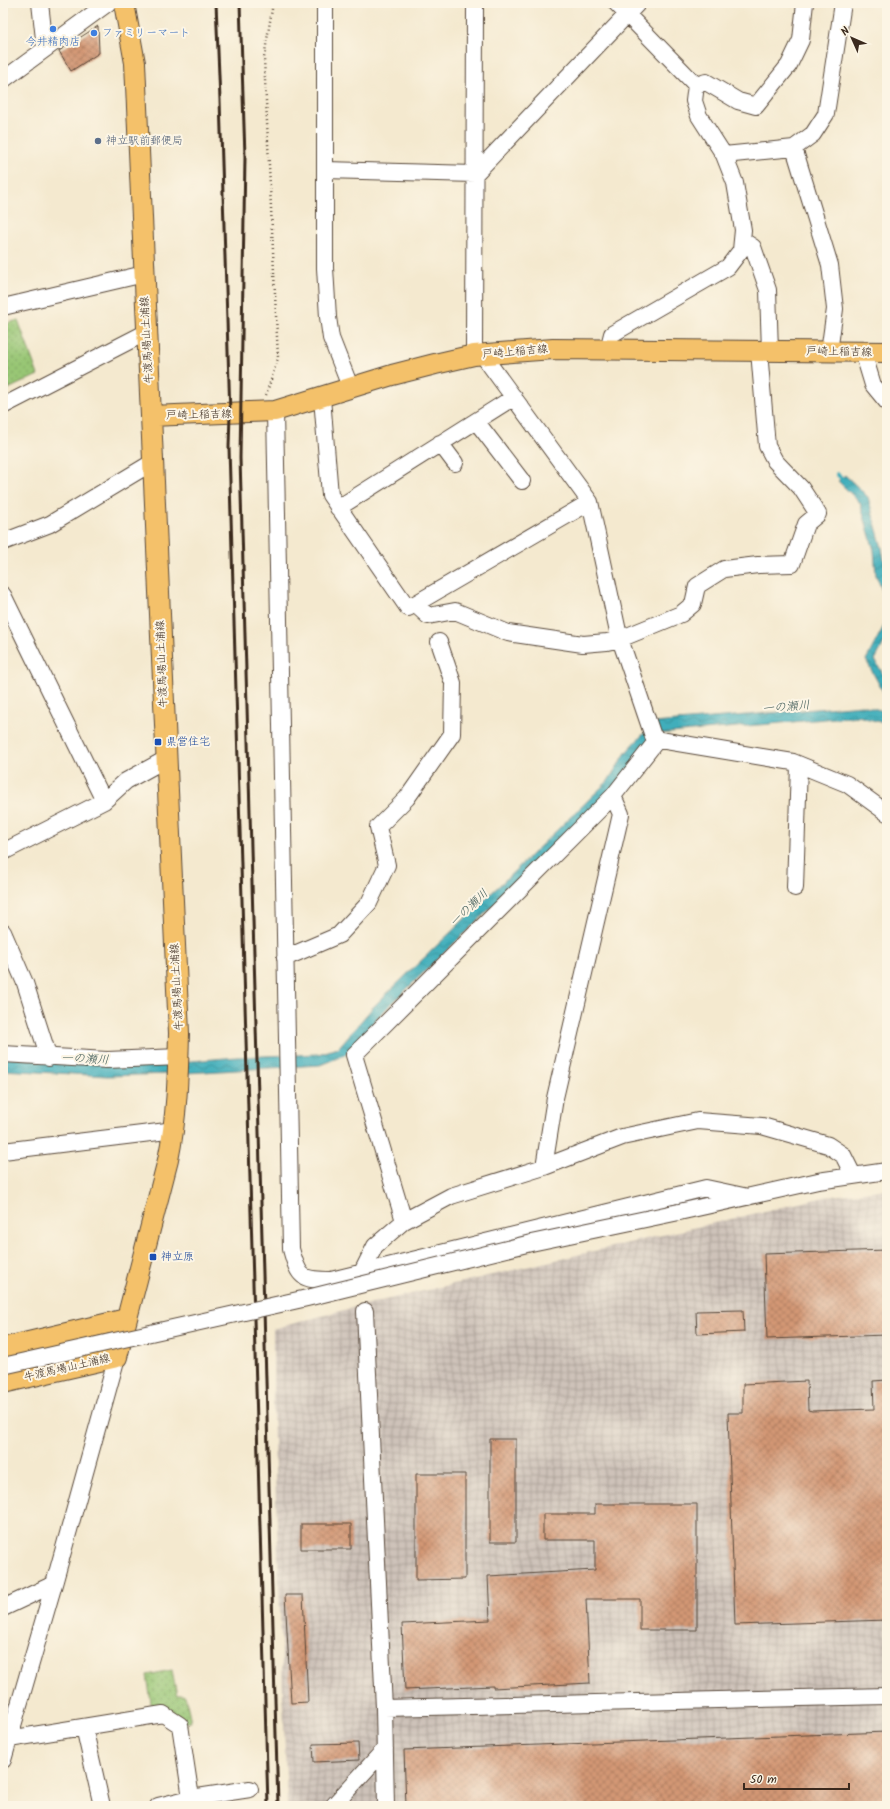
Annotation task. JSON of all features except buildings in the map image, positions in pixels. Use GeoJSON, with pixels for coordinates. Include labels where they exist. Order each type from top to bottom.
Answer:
{"type":"FeatureCollection","features":[{"type":"Feature","properties":{"kind":"main road","name":"牛渡馬場山土浦線"},"geometry":{"type":"LineString","coordinates":[[3,1383],[117,1357],[175,1130],[178,1090],[179,1025],[135,63],[124,3]]}},
{"type":"Feature","properties":{"kind":"main road","name":"戸崎上稲吉線"},"geometry":{"type":"LineString","coordinates":[[151,416],[268,412],[322,398],[392,375],[479,355],[553,349],[887,352]]}},
{"type":"Feature","properties":{"kind":"main road"},"geometry":{"type":"LineString","coordinates":[[3,1348],[126,1319]]}},
{"type":"Feature","properties":{"kind":"street"},"geometry":{"type":"LineString","coordinates":[[40,3],[45,48]]}},
{"type":"Feature","properties":{"kind":"street"},"geometry":{"type":"LineString","coordinates":[[3,80],[108,3]]}},
{"type":"Feature","properties":{"kind":"street"},"geometry":{"type":"LineString","coordinates":[[325,3],[325,268],[328,318],[331,338],[351,389]]}},
{"type":"Feature","properties":{"kind":"street"},"geometry":{"type":"LineString","coordinates":[[475,3],[475,174],[479,355],[487,361],[590,502],[620,639],[654,738],[793,762],[847,784],[887,813]]}},
{"type":"Feature","properties":{"kind":"street"},"geometry":{"type":"LineString","coordinates":[[696,85],[706,82],[738,101],[756,106],[789,65],[801,40],[805,3]]}},
{"type":"Feature","properties":{"kind":"street"},"geometry":{"type":"LineString","coordinates":[[724,155],[794,148],[813,134],[826,114],[843,3]]}},
{"type":"Feature","properties":{"kind":"street"},"geometry":{"type":"LineString","coordinates":[[325,170],[475,174],[627,7],[696,85],[694,101],[699,116],[724,155],[735,183],[743,230],[741,250],[728,267],[612,334],[608,350]]}},
{"type":"Feature","properties":{"kind":"street"},"geometry":{"type":"LineString","coordinates":[[794,148],[830,265],[836,309],[829,352]]}},
{"type":"Feature","properties":{"kind":"street"},"geometry":{"type":"LineString","coordinates":[[415,604],[428,616],[455,611],[508,633],[583,644],[607,642],[620,639],[681,614],[693,604],[697,586],[724,569],[758,565],[792,564],[806,524],[818,514],[801,488],[775,461],[767,446],[764,351],[768,290],[753,247],[742,240]]}},
{"type":"Feature","properties":{"kind":"street"},"geometry":{"type":"LineString","coordinates":[[3,307],[144,274]]}},
{"type":"Feature","properties":{"kind":"street"},"geometry":{"type":"LineString","coordinates":[[3,406],[147,332]]}},
{"type":"Feature","properties":{"kind":"street"},"geometry":{"type":"LineString","coordinates":[[863,352],[873,385],[887,402]]}},
{"type":"Feature","properties":{"kind":"street"},"geometry":{"type":"LineString","coordinates":[[338,508],[514,397]]}},
{"type":"Feature","properties":{"kind":"street"},"geometry":{"type":"LineString","coordinates":[[322,398],[330,495],[408,608],[590,502]]}},
{"type":"Feature","properties":{"kind":"street"},"geometry":{"type":"LineString","coordinates":[[268,412],[285,958],[290,1249],[296,1269],[310,1280],[331,1280],[706,1188],[748,1197]]}},
{"type":"Feature","properties":{"kind":"street"},"geometry":{"type":"LineString","coordinates":[[476,421],[522,481]]}},
{"type":"Feature","properties":{"kind":"street"},"geometry":{"type":"LineString","coordinates":[[440,444],[455,462]]}},
{"type":"Feature","properties":{"kind":"street"},"geometry":{"type":"LineString","coordinates":[[3,542],[50,524],[153,462]]}},
{"type":"Feature","properties":{"kind":"street"},"geometry":{"type":"LineString","coordinates":[[3,595],[104,801]]}},
{"type":"Feature","properties":{"kind":"street"},"geometry":{"type":"LineString","coordinates":[[285,958],[339,935],[369,903],[387,865],[378,827],[407,798],[452,734],[453,683],[439,642]]}},
{"type":"Feature","properties":{"kind":"street"},"geometry":{"type":"LineString","coordinates":[[404,1221],[354,1055],[613,796],[658,739]]}},
{"type":"Feature","properties":{"kind":"street"},"geometry":{"type":"LineString","coordinates":[[3,852],[104,801],[126,781],[166,759]]}},
{"type":"Feature","properties":{"kind":"street"},"geometry":{"type":"LineString","coordinates":[[795,888],[799,765]]}},
{"type":"Feature","properties":{"kind":"street"},"geometry":{"type":"LineString","coordinates":[[544,1167],[555,1098],[621,814],[613,796]]}},
{"type":"Feature","properties":{"kind":"street"},"geometry":{"type":"LineString","coordinates":[[3,932],[25,983],[49,1058]]}},
{"type":"Feature","properties":{"kind":"street"},"geometry":{"type":"LineString","coordinates":[[3,1054],[49,1058],[107,1060],[179,1056]]}},
{"type":"Feature","properties":{"kind":"street"},"geometry":{"type":"LineString","coordinates":[[362,1272],[375,1246],[404,1221],[451,1196],[544,1167],[622,1137],[698,1120],[762,1126],[828,1145],[843,1155],[853,1175]]}},
{"type":"Feature","properties":{"kind":"street"},"geometry":{"type":"LineString","coordinates":[[3,1151],[175,1130]]}},
{"type":"Feature","properties":{"kind":"street"},"geometry":{"type":"LineString","coordinates":[[3,1366],[307,1298],[531,1243],[818,1181],[887,1171]]}},
{"type":"Feature","properties":{"kind":"street"},"geometry":{"type":"LineString","coordinates":[[365,1311],[384,1708],[386,1806]]}},
{"type":"Feature","properties":{"kind":"street"},"geometry":{"type":"LineString","coordinates":[[3,1760],[117,1357]]}},
{"type":"Feature","properties":{"kind":"street"},"geometry":{"type":"LineString","coordinates":[[3,1608],[54,1584]]}},
{"type":"Feature","properties":{"kind":"street"},"geometry":{"type":"LineString","coordinates":[[384,1708],[887,1696]]}},
{"type":"Feature","properties":{"kind":"street"},"geometry":{"type":"LineString","coordinates":[[9,1739],[163,1714],[180,1725],[191,1798]]}},
{"type":"Feature","properties":{"kind":"street"},"geometry":{"type":"LineString","coordinates":[[84,1727],[102,1806]]}},
{"type":"Feature","properties":{"kind":"street"},"geometry":{"type":"LineString","coordinates":[[333,1806],[385,1749]]}},
{"type":"Feature","properties":{"kind":"street"},"geometry":{"type":"LineString","coordinates":[[158,1806],[191,1798],[250,1789]]}},
{"type":"Feature","properties":{"kind":"path"},"geometry":{"type":"LineString","coordinates":[[268,412],[278,358],[264,58],[273,3]]}},
{"type":"Feature","properties":{"kind":"shaded area"},"geometry":{"type":"Polygon","coordinates":[[[887,1189],[887,1806],[287,1806],[273,1413],[273,1329],[355,1307],[825,1197],[887,1189]]]}},
{"type":"Feature","properties":{"kind":"green space"},"geometry":{"type":"Polygon","coordinates":[[[18,320],[38,375],[8,389],[3,376],[3,325],[18,320]]]}},
{"type":"Feature","properties":{"kind":"green space"},"geometry":{"type":"Polygon","coordinates":[[[172,1670],[177,1695],[185,1695],[191,1721],[172,1723],[152,1710],[147,1675],[172,1670]]]}},
{"type":"Feature","properties":{"kind":"water"},"geometry":{"type":"Polygon","coordinates":[[[845,475],[868,497],[882,548],[887,578],[887,603],[876,575],[874,550],[860,503],[838,481],[845,475]]]}},
{"type":"Feature","properties":{"kind":"water"},"geometry":{"type":"Polygon","coordinates":[[[887,620],[887,637],[875,660],[887,681],[887,699],[866,660],[887,620]]]}},
{"type":"Feature","properties":{"kind":"water"},"geometry":{"type":"Polygon","coordinates":[[[862,705],[887,712],[887,724],[858,716],[659,734],[616,787],[382,1013],[345,1055],[320,1065],[169,1074],[107,1076],[3,1070],[3,1058],[169,1063],[237,1057],[318,1054],[338,1048],[374,1006],[608,781],[627,751],[654,723],[862,705]]]}},
{"type":"Feature","properties":{"kind":"waterway"},"geometry":{"type":"LineString","coordinates":[[837,474],[845,482]]}},
{"type":"Feature","properties":{"kind":"railway"},"geometry":{"type":"LineString","coordinates":[[216,3],[230,414],[229,447],[268,1806]]}},
{"type":"Feature","properties":{"kind":"railway"},"geometry":{"type":"LineString","coordinates":[[240,3],[245,157],[240,458],[278,1806]]}},
{"type":"Feature","properties":{"kind":"place","name":"今井精肉店"},"geometry":{"type":"Point","coordinates":[53,29]}},
{"type":"Feature","properties":{"kind":"place","name":"ファミリーマート"},"geometry":{"type":"Point","coordinates":[94,33]}},
{"type":"Feature","properties":{"kind":"place","name":"神立駅前郵便局"},"geometry":{"type":"Point","coordinates":[98,141]}},
{"type":"Feature","properties":{"kind":"place","name":"県営住宅"},"geometry":{"type":"Point","coordinates":[158,742]}},
{"type":"Feature","properties":{"kind":"place","name":"神立原"},"geometry":{"type":"Point","coordinates":[153,1257]}},
{"type":"Feature","properties":{"kind":"water label","name":"一の瀬川"},"geometry":{"type":"Point","coordinates":[786,707]}},
{"type":"Feature","properties":{"kind":"water label","name":"一の瀬川"},"geometry":{"type":"Point","coordinates":[469,908]}},
{"type":"Feature","properties":{"kind":"water label","name":"一の瀬川"},"geometry":{"type":"Point","coordinates":[85,1059]}}]}
